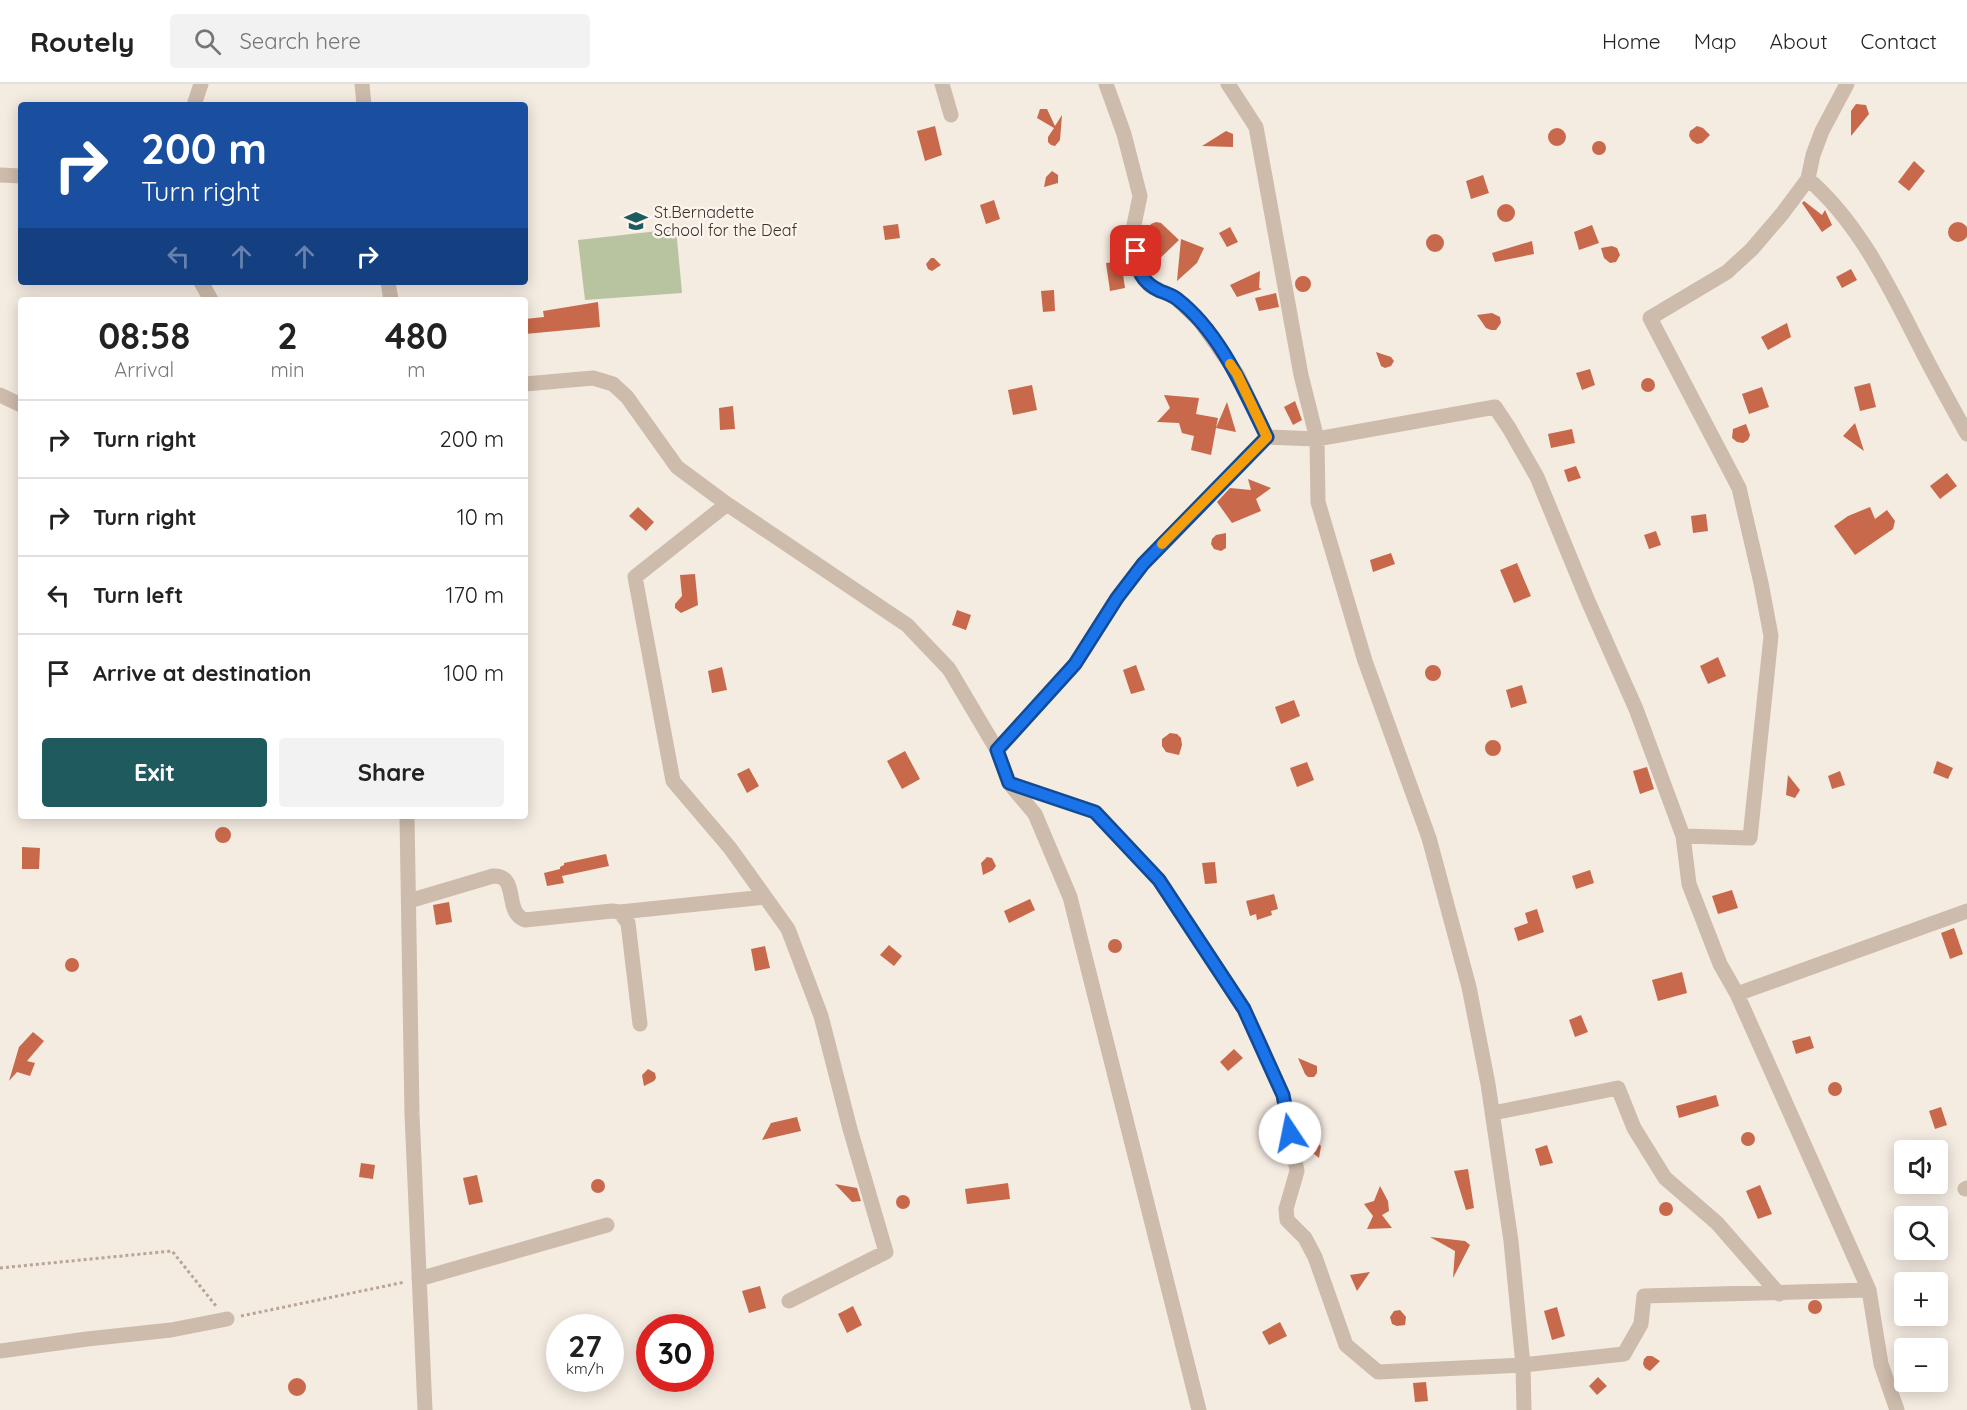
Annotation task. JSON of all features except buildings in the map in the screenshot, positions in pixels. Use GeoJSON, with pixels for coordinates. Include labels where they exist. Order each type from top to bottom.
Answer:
{"type":"FeatureCollection","features":[{"type":"Feature","properties":{"kind":"street"},"geometry":{"type":"LineString","coordinates":[[195,102],[201,84]]}},
{"type":"Feature","properties":{"kind":"street"},"geometry":{"type":"LineString","coordinates":[[362,84],[364,102]]}},
{"type":"Feature","properties":{"kind":"street"},"geometry":{"type":"LineString","coordinates":[[942,84],[951,116]]}},
{"type":"Feature","properties":{"kind":"street"},"geometry":{"type":"LineString","coordinates":[[1106,84],[1124,134],[1140,196],[1133,230],[1139,273],[1150,286],[1176,298],[1200,321],[1237,374],[1267,437]]}},
{"type":"Feature","properties":{"kind":"street"},"geometry":{"type":"LineString","coordinates":[[1228,84],[1256,127],[1301,375],[1317,439],[1318,501],[1365,661],[1429,838],[1469,987],[1493,1113],[1511,1241],[1524,1410]]}},
{"type":"Feature","properties":{"kind":"street"},"geometry":{"type":"LineString","coordinates":[[1683,836],[1750,838],[1771,636],[1739,488],[1650,318],[1727,272],[1752,249],[1808,179],[1813,155],[1822,131],[1847,84]]}},
{"type":"Feature","properties":{"kind":"street"},"geometry":{"type":"LineString","coordinates":[[0,175],[18,176]]}},
{"type":"Feature","properties":{"kind":"street"},"geometry":{"type":"LineString","coordinates":[[1808,179],[1827,195],[1878,265],[1967,434]]}},
{"type":"Feature","properties":{"kind":"street"},"geometry":{"type":"LineString","coordinates":[[528,384],[593,378],[613,384],[627,397],[677,467],[907,625],[949,669],[997,750],[1009,783],[1035,814],[1070,897],[1199,1410]]}},
{"type":"Feature","properties":{"kind":"street"},"geometry":{"type":"LineString","coordinates":[[0,395],[18,404]]}},
{"type":"Feature","properties":{"kind":"street"},"geometry":{"type":"LineString","coordinates":[[997,750],[1075,664],[1117,598],[1143,564],[1267,437],[1317,439],[1495,407],[1537,477],[1588,602],[1636,709],[1683,836],[1689,884],[1720,964],[1737,994],[1869,1290],[1881,1364],[1897,1410]]}},
{"type":"Feature","properties":{"kind":"street"},"geometry":{"type":"LineString","coordinates":[[728,504],[636,577],[673,781],[730,848],[788,929],[820,1017],[886,1252],[789,1301]]}},
{"type":"Feature","properties":{"kind":"street"},"geometry":{"type":"LineString","coordinates":[[1009,783],[1095,812],[1159,880],[1244,1009],[1283,1095],[1297,1171],[1286,1209],[1287,1220],[1305,1238],[1315,1257],[1346,1345],[1378,1372],[1522,1365],[1624,1354],[1641,1324],[1644,1296],[1869,1290]]}},
{"type":"Feature","properties":{"kind":"street"},"geometry":{"type":"LineString","coordinates":[[407,819],[411,1114],[425,1410]]}},
{"type":"Feature","properties":{"kind":"street"},"geometry":{"type":"LineString","coordinates":[[409,901],[501,875],[509,883],[514,913],[518,918],[525,920],[765,897]]}},
{"type":"Feature","properties":{"kind":"street"},"geometry":{"type":"LineString","coordinates":[[1737,994],[1967,911]]}},
{"type":"Feature","properties":{"kind":"street"},"geometry":{"type":"LineString","coordinates":[[620,912],[628,923],[640,1024]]}},
{"type":"Feature","properties":{"kind":"street"},"geometry":{"type":"LineString","coordinates":[[1493,1113],[1618,1088],[1634,1128],[1665,1178],[1717,1223],[1779,1294]]}},
{"type":"Feature","properties":{"kind":"street"},"geometry":{"type":"LineString","coordinates":[[419,1279],[607,1225]]}},
{"type":"Feature","properties":{"kind":"street"},"geometry":{"type":"LineString","coordinates":[[0,1351],[171,1330],[227,1319]]}},
{"type":"Feature","properties":{"kind":"path"},"geometry":{"type":"LineString","coordinates":[[0,1268],[172,1251],[227,1319],[419,1279]]}},
{"type":"Feature","properties":{"kind":"green space"},"geometry":{"type":"Polygon","coordinates":[[[676,229],[682,293],[585,300],[578,240],[676,229]]]}},
{"type":"Feature","properties":{"kind":"slow traffic"},"geometry":{"type":"LineString","coordinates":[[1162,544],[1267,437],[1230,364]]}},
{"type":"Feature","properties":{"kind":"place","name":"St.Bernadette School for the Deaf"},"geometry":{"type":"Point","coordinates":[636,221]}},
{"type":"Feature","properties":{"kind":"route"},"geometry":{"type":"LineString","coordinates":[[1136,251],[1139,273],[1150,286],[1176,298],[1200,321],[1237,374],[1267,437],[1143,564],[1117,598],[1075,664],[997,750],[1009,783],[1095,812],[1159,880],[1244,1009],[1283,1095],[1290,1133]]}}]}
